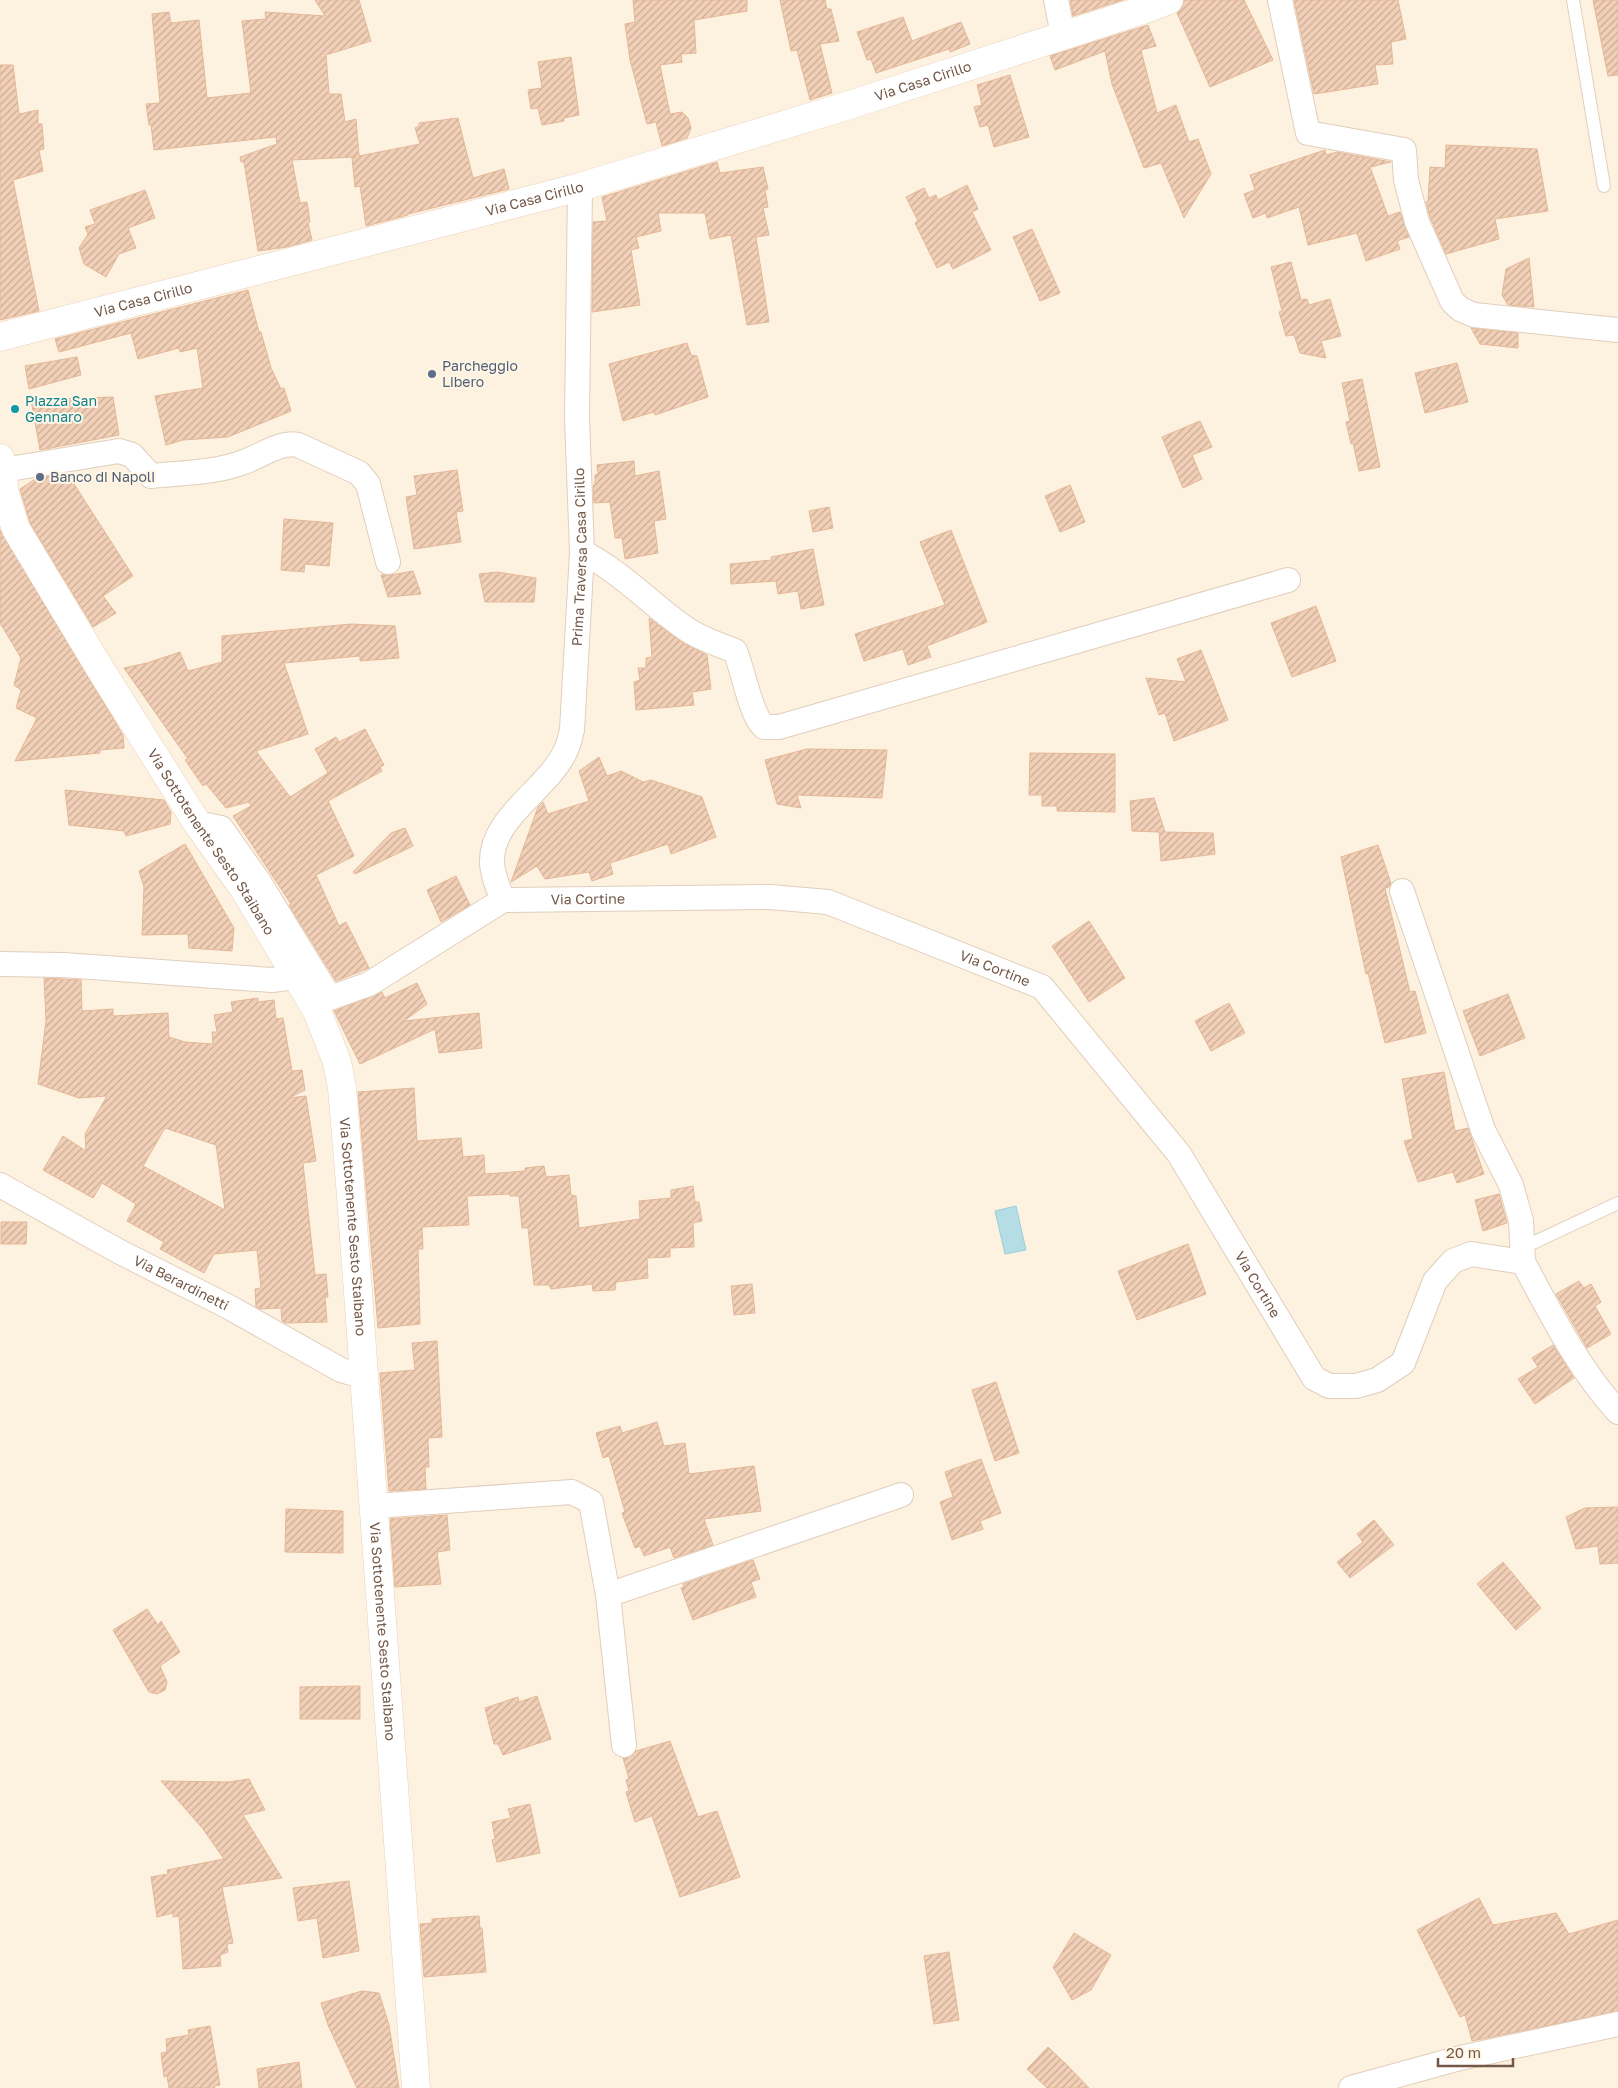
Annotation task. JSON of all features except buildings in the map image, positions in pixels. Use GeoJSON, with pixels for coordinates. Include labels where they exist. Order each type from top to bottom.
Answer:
{"type":"FeatureCollection","features":[{"type":"Feature","properties":{"kind":"street"},"geometry":{"type":"LineString","coordinates":[[1056,0],[1063,35]]}},
{"type":"Feature","properties":{"kind":"street","name":"Via Casa Cirillo"},"geometry":{"type":"LineString","coordinates":[[0,337],[30,327],[580,186],[840,108],[1169,0]]}},
{"type":"Feature","properties":{"kind":"street"},"geometry":{"type":"LineString","coordinates":[[1280,0],[1308,133],[1404,150],[1406,180],[1417,222],[1452,301],[1460,310],[1474,315],[1618,330]]}},
{"type":"Feature","properties":{"kind":"street","name":"Prima Traversa Casa Cirillo"},"geometry":{"type":"LineString","coordinates":[[503,900],[494,879],[492,862],[494,845],[502,827],[551,772],[565,752],[572,730],[582,552],[577,418],[580,186]]}},
{"type":"Feature","properties":{"kind":"street"},"geometry":{"type":"LineString","coordinates":[[2,464],[119,451],[132,455],[151,476],[220,468],[242,463],[288,443],[298,445],[359,473],[368,484],[388,562]]}},
{"type":"Feature","properties":{"kind":"street","name":"Via Sottotenente Sesto Staibano"},"geometry":{"type":"LineString","coordinates":[[2,464],[4,491],[16,529],[102,672],[198,822],[244,889],[317,1011],[337,1062],[342,1088],[365,1376],[416,2088]]}},
{"type":"Feature","properties":{"kind":"street"},"geometry":{"type":"LineString","coordinates":[[582,552],[610,568],[685,628],[735,651],[742,667],[757,720],[764,727],[779,727],[1288,580]]}},
{"type":"Feature","properties":{"kind":"street"},"geometry":{"type":"LineString","coordinates":[[198,822],[222,828],[259,882],[330,998],[370,984],[503,900]]}},
{"type":"Feature","properties":{"kind":"street"},"geometry":{"type":"LineString","coordinates":[[1402,891],[1483,1130],[1511,1185],[1521,1221],[1522,1255],[1558,1328],[1601,1393],[1618,1412]]}},
{"type":"Feature","properties":{"kind":"street","name":"Via Cortine"},"geometry":{"type":"LineString","coordinates":[[503,900],[770,898],[828,902],[1042,987],[1180,1154],[1314,1378],[1329,1386],[1356,1386],[1377,1380],[1403,1363],[1435,1281],[1453,1261],[1471,1254],[1522,1255]]}},
{"type":"Feature","properties":{"kind":"street"},"geometry":{"type":"LineString","coordinates":[[0,964],[63,965],[272,980],[296,977]]}},
{"type":"Feature","properties":{"kind":"street","name":"Via Berardinetti"},"geometry":{"type":"LineString","coordinates":[[0,1186],[120,1252],[227,1306],[341,1370],[365,1376]]}},
{"type":"Feature","properties":{"kind":"street"},"geometry":{"type":"LineString","coordinates":[[375,1506],[572,1492],[592,1502],[608,1595],[624,1745]]}},
{"type":"Feature","properties":{"kind":"street"},"geometry":{"type":"LineString","coordinates":[[608,1595],[901,1495]]}},
{"type":"Feature","properties":{"kind":"street"},"geometry":{"type":"LineString","coordinates":[[1351,2088],[1460,2058],[1618,2024]]}},
{"type":"Feature","properties":{"kind":"lane"},"geometry":{"type":"LineString","coordinates":[[1573,0],[1604,186]]}},
{"type":"Feature","properties":{"kind":"lane"},"geometry":{"type":"LineString","coordinates":[[1522,1255],[1618,1203]]}},
{"type":"Feature","properties":{"kind":"water"},"geometry":{"type":"Polygon","coordinates":[[[1016,1206],[1026,1250],[1005,1254],[995,1211],[1016,1206]]]}},
{"type":"Feature","properties":{"kind":"place","name":"Parcheggio Libero"},"geometry":{"type":"Point","coordinates":[432,374]}},
{"type":"Feature","properties":{"kind":"place","name":"Piazza San Gennaro"},"geometry":{"type":"Point","coordinates":[15,409]}},
{"type":"Feature","properties":{"kind":"place","name":"Banco di Napoli"},"geometry":{"type":"Point","coordinates":[40,477]}}]}
